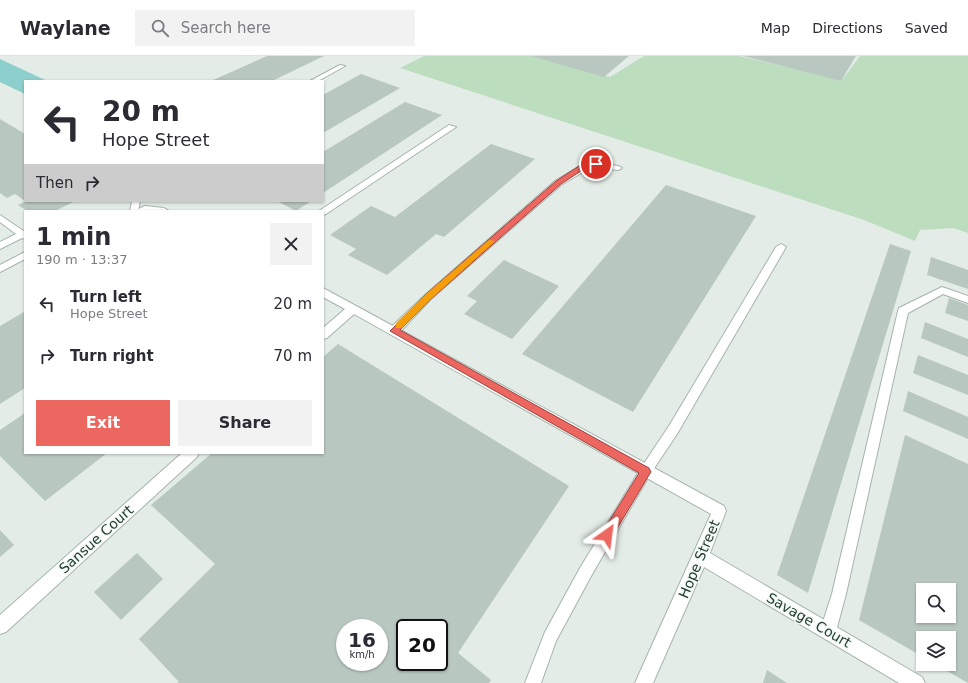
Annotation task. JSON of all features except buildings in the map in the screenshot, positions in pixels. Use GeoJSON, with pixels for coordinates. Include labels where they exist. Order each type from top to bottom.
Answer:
{"type":"FeatureCollection","features":[{"type":"Feature","properties":{"kind":"street"},"geometry":{"type":"LineString","coordinates":[[0,269],[24,256]]}},
{"type":"Feature","properties":{"kind":"street","name":"Hope Street"},"geometry":{"type":"LineString","coordinates":[[324,293],[645,472],[719,511],[701,556],[644,683]]}},
{"type":"Feature","properties":{"kind":"street"},"geometry":{"type":"LineString","coordinates":[[324,334],[353,308]]}},
{"type":"Feature","properties":{"kind":"street","name":"Sansue Court"},"geometry":{"type":"LineString","coordinates":[[0,626],[191,454]]}},
{"type":"Feature","properties":{"kind":"street","name":"Savage Court"},"geometry":{"type":"LineString","coordinates":[[701,556],[916,683]]}},
{"type":"Feature","properties":{"kind":"lane"},"geometry":{"type":"LineString","coordinates":[[315,80],[342,66]]}},
{"type":"Feature","properties":{"kind":"lane"},"geometry":{"type":"LineString","coordinates":[[324,211],[452,127]]}},
{"type":"Feature","properties":{"kind":"lane"},"geometry":{"type":"LineString","coordinates":[[394,331],[428,297],[558,182],[582,168],[596,164],[618,168]]}},
{"type":"Feature","properties":{"kind":"lane"},"geometry":{"type":"LineString","coordinates":[[0,218],[24,235]]}},
{"type":"Feature","properties":{"kind":"lane"},"geometry":{"type":"LineString","coordinates":[[0,246],[24,235]]}},
{"type":"Feature","properties":{"kind":"lane"},"geometry":{"type":"LineString","coordinates":[[534,683],[550,637],[584,573],[645,472],[673,430],[780,247]]}},
{"type":"Feature","properties":{"kind":"lane"},"geometry":{"type":"LineString","coordinates":[[828,631],[839,594],[903,311],[942,290],[968,300]]}},
{"type":"Feature","properties":{"kind":"green space"},"geometry":{"type":"Polygon","coordinates":[[[424,56],[532,56],[610,77],[644,56],[739,56],[842,80],[860,56],[968,56],[968,233],[953,228],[920,230],[915,241],[864,220],[400,68],[424,56]]]}},
{"type":"Feature","properties":{"kind":"water"},"geometry":{"type":"Polygon","coordinates":[[[0,59],[45,80],[24,80],[24,94],[0,82],[0,59]]]}},
{"type":"Feature","properties":{"kind":"slow traffic"},"geometry":{"type":"LineString","coordinates":[[399,326],[428,297],[491,241]]}},
{"type":"Feature","properties":{"kind":"route"},"geometry":{"type":"LineString","coordinates":[[596,164],[582,168],[558,182],[428,297],[394,331],[645,472],[607,535]]}}]}
